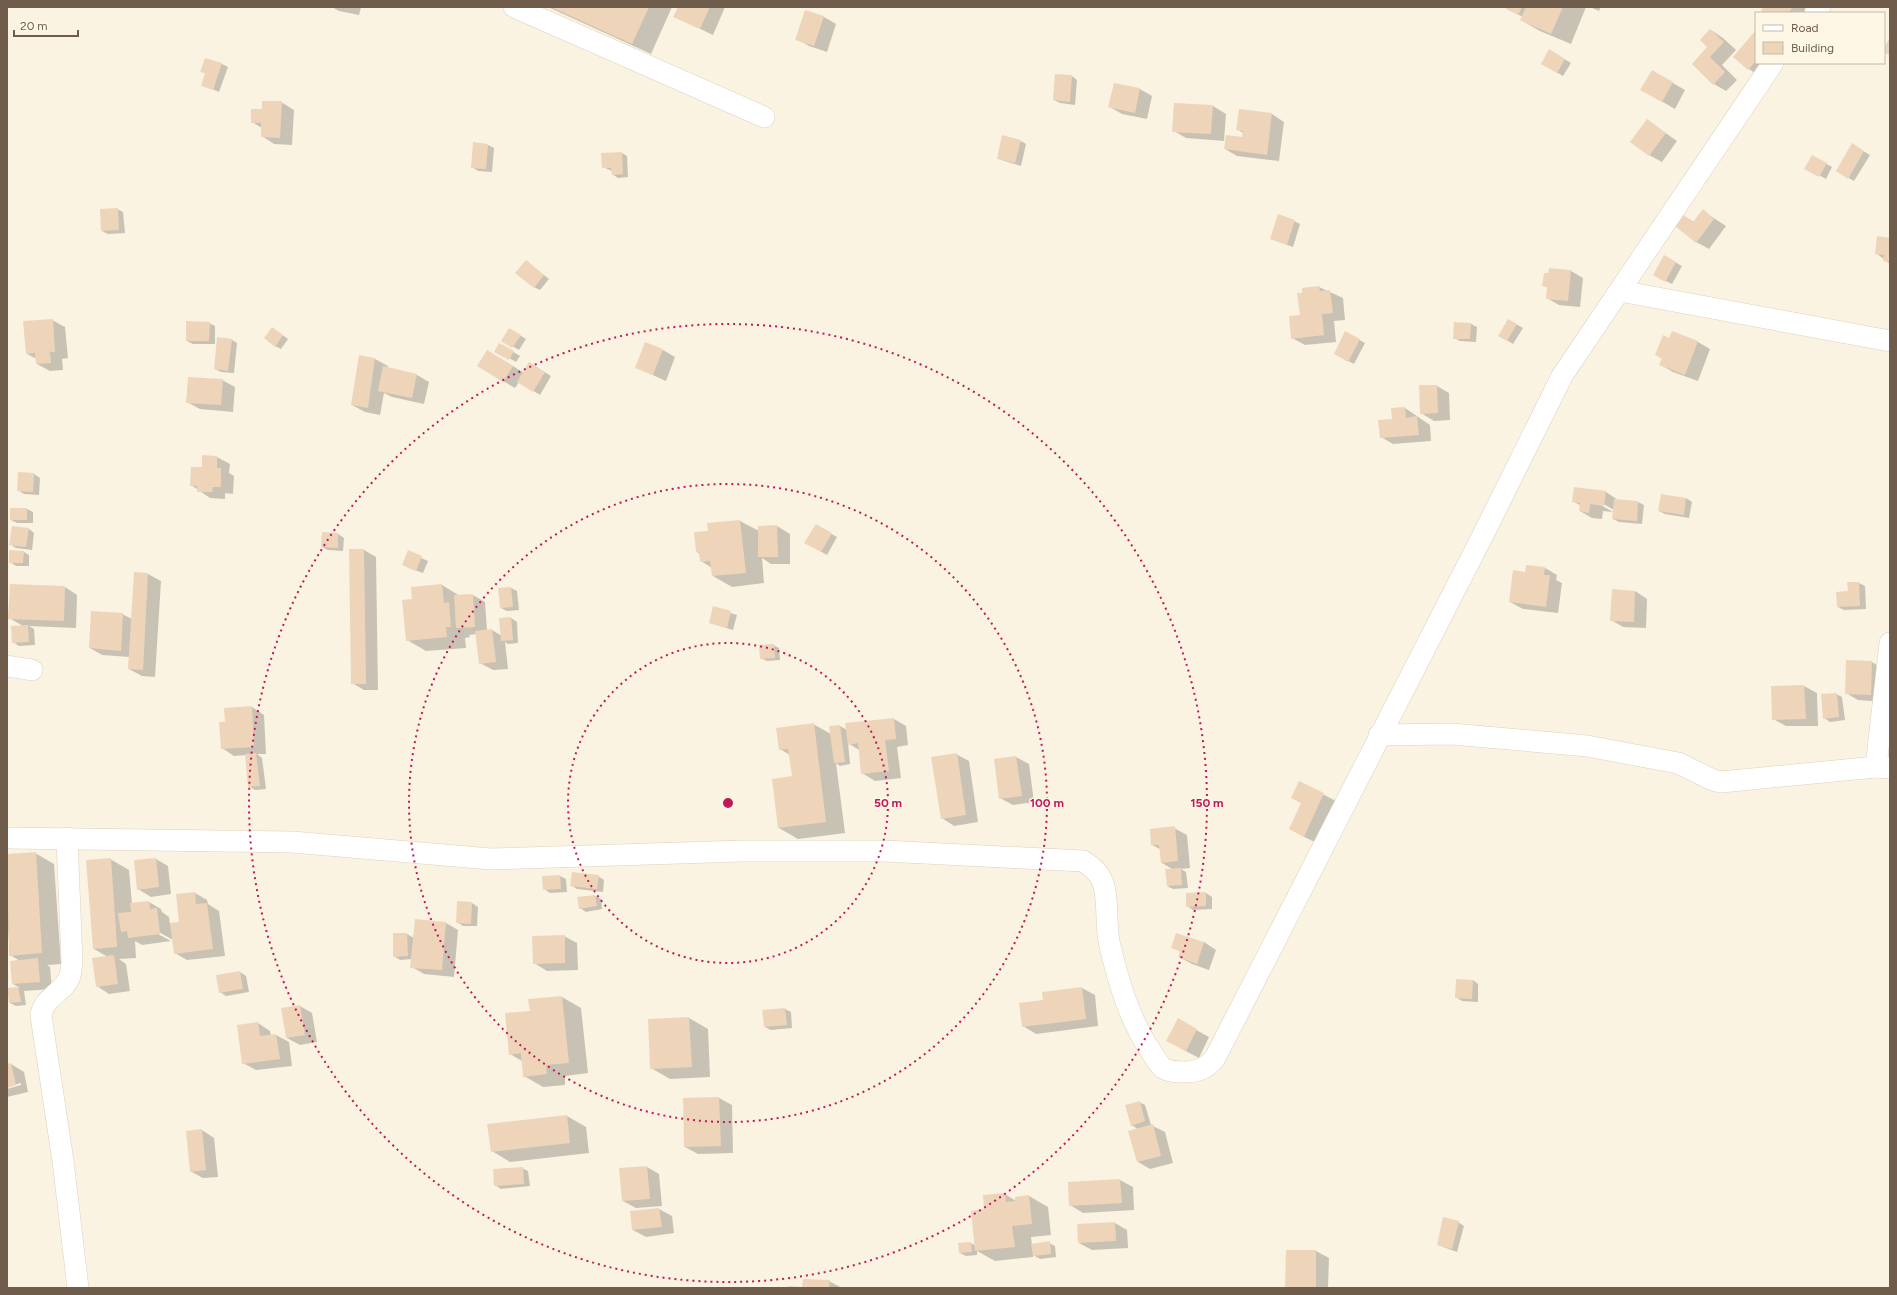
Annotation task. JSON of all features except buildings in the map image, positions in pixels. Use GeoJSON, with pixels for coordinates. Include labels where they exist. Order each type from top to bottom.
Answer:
{"type":"FeatureCollection","features":[{"type":"Feature","properties":{"kind":"street"},"geometry":{"type":"LineString","coordinates":[[514,7],[764,117]]}},
{"type":"Feature","properties":{"kind":"street"},"geometry":{"type":"LineString","coordinates":[[7,838],[292,842],[491,859],[742,851],[852,851],[1083,861],[1095,868],[1103,884],[1109,944],[1130,1016],[1146,1044],[1162,1068],[1177,1072],[1189,1072],[1210,1064],[1215,1058],[1379,735],[1483,535],[1562,376],[1772,64]]}},
{"type":"Feature","properties":{"kind":"street"},"geometry":{"type":"LineString","coordinates":[[1620,291],[1890,341]]}},
{"type":"Feature","properties":{"kind":"street"},"geometry":{"type":"LineString","coordinates":[[1379,735],[1452,734],[1587,746],[1678,762],[1713,780],[1721,782],[1883,768],[1890,643]]}},
{"type":"Feature","properties":{"kind":"street"},"geometry":{"type":"LineString","coordinates":[[7,666],[32,670]]}},
{"type":"Feature","properties":{"kind":"street"},"geometry":{"type":"LineString","coordinates":[[67,838],[72,963],[70,976],[63,987],[43,1007],[41,1016],[63,1161],[78,1288]]}}]}
